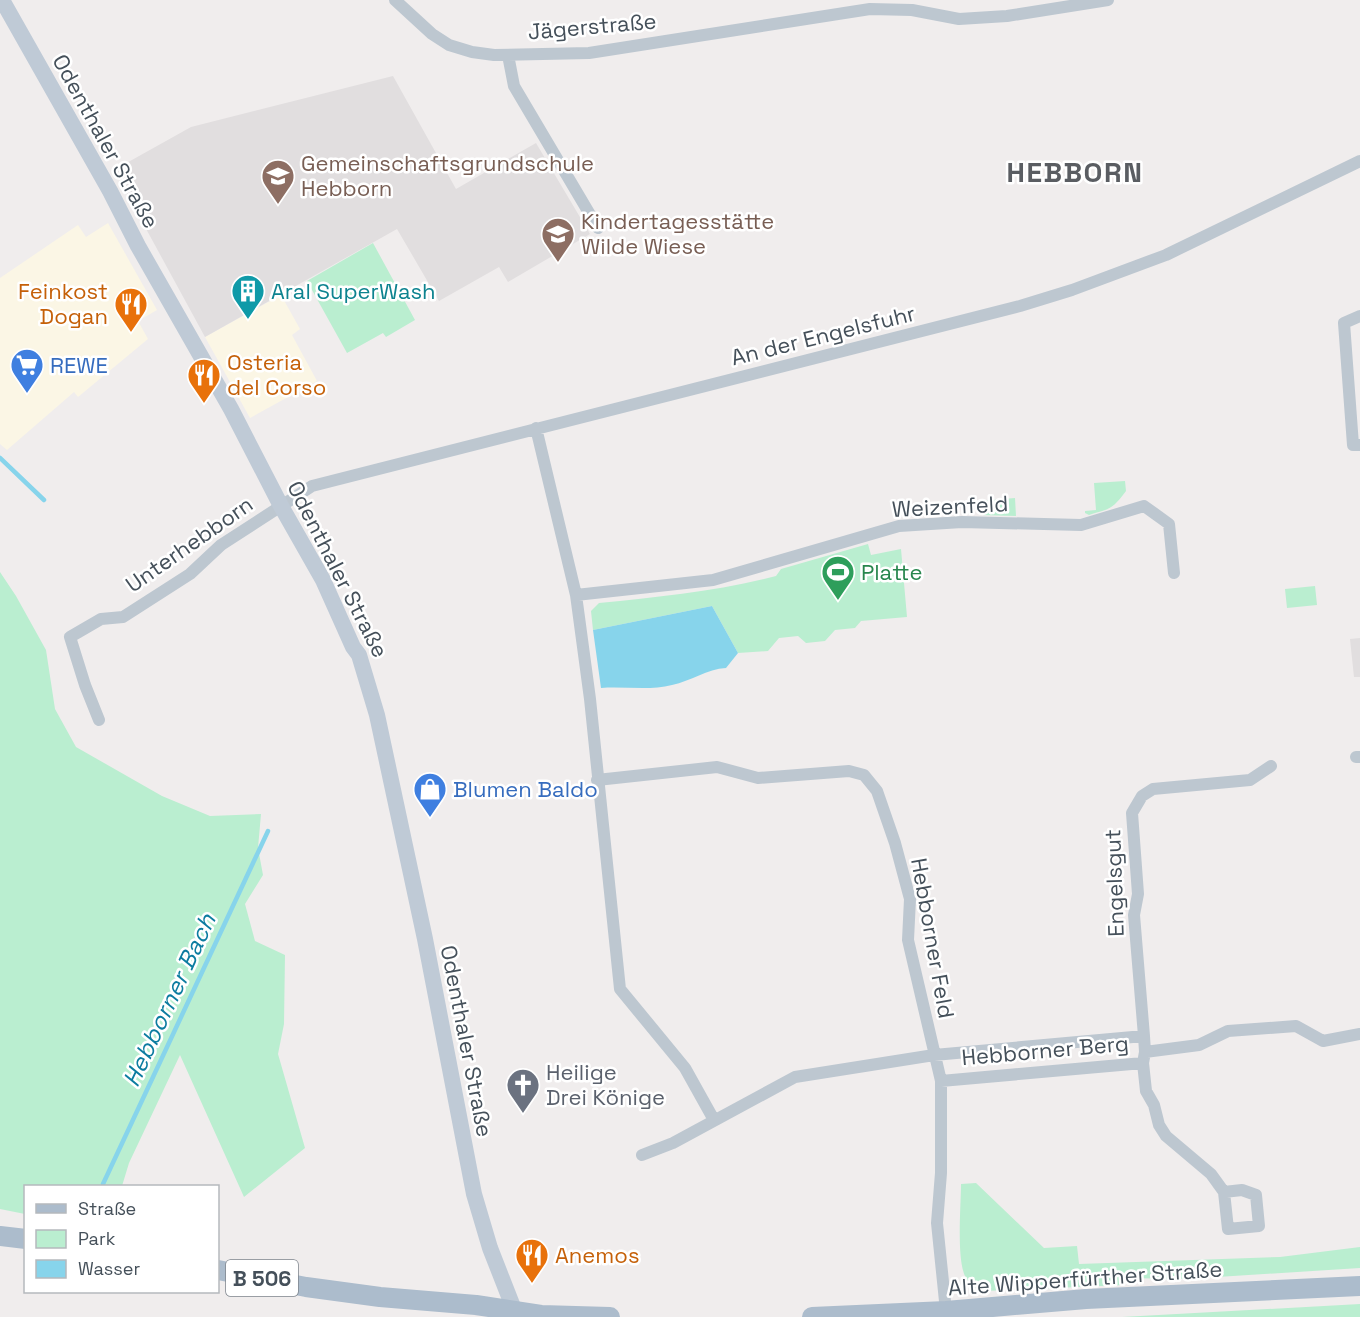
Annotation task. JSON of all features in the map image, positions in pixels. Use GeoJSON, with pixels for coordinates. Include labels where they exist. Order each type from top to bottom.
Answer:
{"type":"FeatureCollection","features":[{"type":"Feature","properties":{"kind":"main road","name":"Odenthaler Straße"},"geometry":{"type":"LineString","coordinates":[[2,0],[231,409],[281,506],[323,580],[353,648],[359,655],[372,694],[425,939],[474,1194],[490,1248],[515,1313]]}},
{"type":"Feature","properties":{"kind":"main road"},"geometry":{"type":"LineString","coordinates":[[0,1236],[24,1239]]}},
{"type":"Feature","properties":{"kind":"main road","name":"B 506"},"geometry":{"type":"LineString","coordinates":[[219,1270],[306,1287],[380,1297],[476,1305],[515,1313],[610,1317]]}},
{"type":"Feature","properties":{"kind":"main road","name":"Alte Wipperfürther Straße"},"geometry":{"type":"LineString","coordinates":[[812,1317],[946,1311],[1086,1299],[1360,1286]]}},
{"type":"Feature","properties":{"kind":"street","name":"Jägerstraße"},"geometry":{"type":"LineString","coordinates":[[394,0],[432,34],[449,45],[472,52],[508,55],[589,53],[870,9],[913,5],[960,19],[1007,16],[1108,0]]}},
{"type":"Feature","properties":{"kind":"street","name":"Jägerstraße"},"geometry":{"type":"LineString","coordinates":[[508,55],[514,86],[598,228]]}},
{"type":"Feature","properties":{"kind":"street","name":"An der Engelsfuhr"},"geometry":{"type":"LineString","coordinates":[[281,506],[312,486],[1009,309],[1072,290],[1166,255],[1360,161]]}},
{"type":"Feature","properties":{"kind":"street"},"geometry":{"type":"LineString","coordinates":[[1360,315],[1344,323],[1353,445],[1360,445]]}},
{"type":"Feature","properties":{"kind":"street"},"geometry":{"type":"LineString","coordinates":[[536,428],[576,595],[590,699],[620,989],[685,1068],[714,1120]]}},
{"type":"Feature","properties":{"kind":"street","name":"Unterhebborn"},"geometry":{"type":"LineString","coordinates":[[99,720],[70,637],[101,619],[123,617],[190,574],[221,545],[281,506]]}},
{"type":"Feature","properties":{"kind":"street","name":"Weizenfeld"},"geometry":{"type":"LineString","coordinates":[[576,595],[713,580],[899,526],[962,522],[1081,525],[1144,507],[1169,524],[1174,573]]}},
{"type":"Feature","properties":{"kind":"street","name":"Engelsgut"},"geometry":{"type":"LineString","coordinates":[[1144,1036],[1134,915],[1138,894],[1132,813],[1142,796],[1153,789],[1250,780],[1272,766]]}},
{"type":"Feature","properties":{"kind":"street","name":"Hebborner Feld"},"geometry":{"type":"LineString","coordinates":[[597,780],[717,767],[758,778],[849,771],[864,775],[877,791],[895,843],[910,898],[908,940],[941,1081],[941,1173],[937,1223],[946,1311]]}},
{"type":"Feature","properties":{"kind":"street","name":"Hebborner Berg"},"geometry":{"type":"LineString","coordinates":[[941,1081],[1144,1057],[1199,1045],[1228,1031],[1296,1026],[1323,1041],[1360,1034]]}},
{"type":"Feature","properties":{"kind":"street","name":"Hebborner Berg"},"geometry":{"type":"LineString","coordinates":[[642,1155],[673,1143],[795,1077],[934,1055],[1144,1036],[1144,1057]]}},
{"type":"Feature","properties":{"kind":"street"},"geometry":{"type":"LineString","coordinates":[[1144,1057],[1146,1091],[1154,1105],[1159,1125],[1166,1136],[1211,1174],[1224,1192]]}},
{"type":"Feature","properties":{"kind":"shaded area","name":"Gemeinschaftsgrundschule Hebborn"},"geometry":{"type":"Polygon","coordinates":[[[393,76],[456,189],[536,143],[590,234],[508,282],[499,267],[439,301],[397,229],[205,337],[114,170],[191,127],[393,76]]]}},
{"type":"Feature","properties":{"kind":"shaded area"},"geometry":{"type":"Polygon","coordinates":[[[108,223],[157,310],[138,321],[148,339],[78,397],[74,392],[7,450],[0,444],[0,278],[78,225],[86,237],[108,223]]]}},
{"type":"Feature","properties":{"kind":"shaded area"},"geometry":{"type":"Polygon","coordinates":[[[281,295],[300,329],[292,335],[317,381],[250,418],[205,337],[281,295]]]}},
{"type":"Feature","properties":{"kind":"shaded area"},"geometry":{"type":"Polygon","coordinates":[[[1360,638],[1360,677],[1354,677],[1350,639],[1360,638]]]}},
{"type":"Feature","properties":{"kind":"green space"},"geometry":{"type":"Polygon","coordinates":[[[373,243],[415,320],[386,337],[383,333],[347,353],[307,281],[373,243]]]}},
{"type":"Feature","properties":{"kind":"green space"},"geometry":{"type":"Polygon","coordinates":[[[1125,481],[1126,491],[1113,506],[1089,515],[1085,513],[1085,511],[1096,510],[1094,483],[1125,481]]]}},
{"type":"Feature","properties":{"kind":"green space"},"geometry":{"type":"Polygon","coordinates":[[[1015,498],[1016,516],[980,515],[979,501],[1015,498]]]}},
{"type":"Feature","properties":{"kind":"green space"},"geometry":{"type":"Polygon","coordinates":[[[868,544],[871,555],[901,549],[907,617],[861,621],[855,628],[835,630],[825,641],[806,643],[798,636],[779,638],[768,651],[738,653],[712,606],[593,630],[591,611],[599,603],[732,586],[776,576],[781,569],[868,544]]]}},
{"type":"Feature","properties":{"kind":"green space"},"geometry":{"type":"Polygon","coordinates":[[[0,572],[46,650],[55,709],[76,747],[162,796],[210,816],[261,814],[258,848],[263,875],[245,904],[255,941],[285,955],[284,1024],[278,1054],[305,1148],[244,1197],[180,1055],[129,1163],[122,1185],[24,1185],[24,1214],[0,1209],[0,572]]]}},
{"type":"Feature","properties":{"kind":"green space"},"geometry":{"type":"Polygon","coordinates":[[[1315,586],[1317,605],[1287,608],[1285,589],[1315,586]]]}},
{"type":"Feature","properties":{"kind":"green space"},"geometry":{"type":"Polygon","coordinates":[[[976,1183],[1044,1248],[1077,1246],[1079,1264],[1280,1257],[1360,1247],[1360,1268],[1186,1279],[1124,1278],[1124,1285],[984,1291],[969,1283],[966,1278],[960,1247],[961,1184],[976,1183]]]}},
{"type":"Feature","properties":{"kind":"green space"},"geometry":{"type":"Polygon","coordinates":[[[1360,1304],[1360,1317],[1122,1317],[1360,1304]]]}},
{"type":"Feature","properties":{"kind":"water"},"geometry":{"type":"Polygon","coordinates":[[[712,606],[738,653],[726,668],[663,687],[601,688],[593,630],[712,606]]]}},
{"type":"Feature","properties":{"kind":"waterway","name":"Hebborner Bach"},"geometry":{"type":"LineString","coordinates":[[0,458],[44,500]]}},
{"type":"Feature","properties":{"kind":"waterway","name":"Hebborner Bach"},"geometry":{"type":"LineString","coordinates":[[103,1184],[268,831]]}},
{"type":"Feature","properties":{"kind":"place","name":"Gemeinschaftsgrundschule Hebborn"},"geometry":{"type":"Point","coordinates":[278,205]}},
{"type":"Feature","properties":{"kind":"place","name":"Kindertagesstätte Wilde Wiese"},"geometry":{"type":"Point","coordinates":[558,263]}},
{"type":"Feature","properties":{"kind":"place","name":"Aral SuperWash"},"geometry":{"type":"Point","coordinates":[248,320]}},
{"type":"Feature","properties":{"kind":"place","name":"Feinkost Dogan"},"geometry":{"type":"Point","coordinates":[131,333]}},
{"type":"Feature","properties":{"kind":"place","name":"REWE"},"geometry":{"type":"Point","coordinates":[27,394]}},
{"type":"Feature","properties":{"kind":"place","name":"Osteria del Corso"},"geometry":{"type":"Point","coordinates":[204,404]}},
{"type":"Feature","properties":{"kind":"place","name":"Platte"},"geometry":{"type":"Point","coordinates":[838,601]}},
{"type":"Feature","properties":{"kind":"place","name":"Blumen Baldo"},"geometry":{"type":"Point","coordinates":[430,818]}},
{"type":"Feature","properties":{"kind":"place","name":"Heilige Drei Könige"},"geometry":{"type":"Point","coordinates":[523,1114]}},
{"type":"Feature","properties":{"kind":"place","name":"Anemos"},"geometry":{"type":"Point","coordinates":[532,1284]}},
{"type":"Feature","properties":{"kind":"district","name":"HEBBORN"},"geometry":{"type":"Point","coordinates":[1075,172]}}]}
